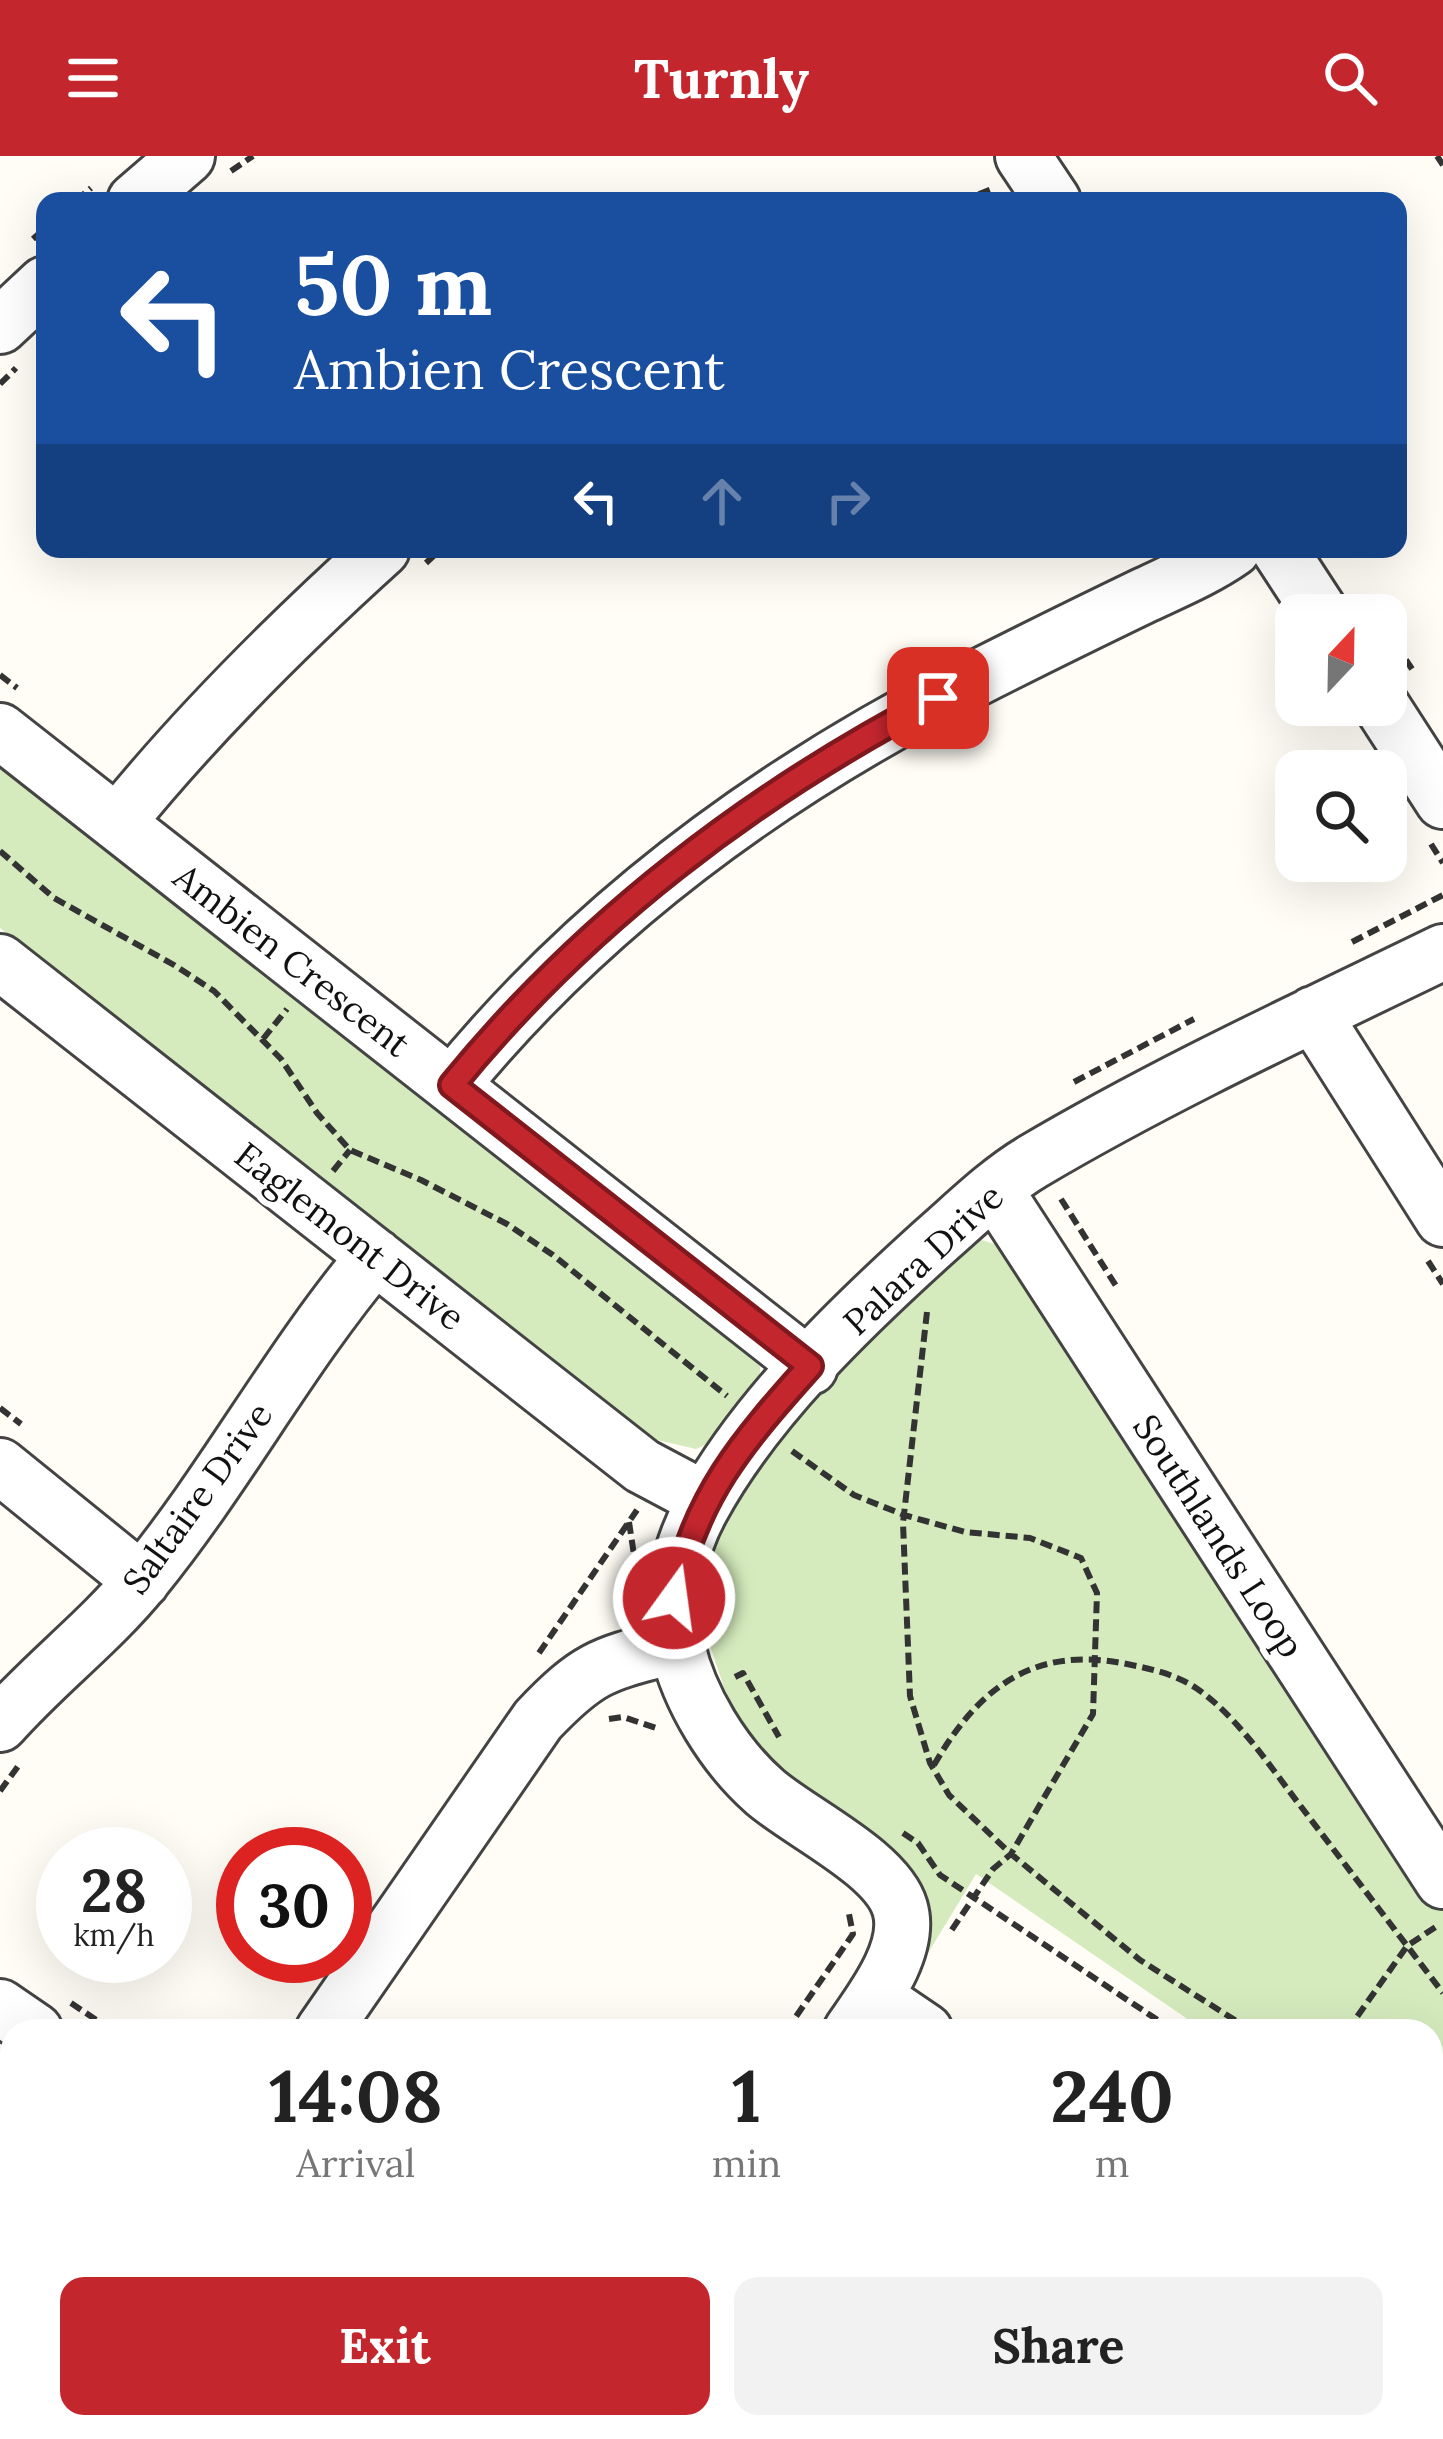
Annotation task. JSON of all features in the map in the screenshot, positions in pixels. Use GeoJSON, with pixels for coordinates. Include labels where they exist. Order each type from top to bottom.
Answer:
{"type":"FeatureCollection","features":[{"type":"Feature","properties":{"kind":"street"},"geometry":{"type":"LineString","coordinates":[[146,192],[188,156]]}},
{"type":"Feature","properties":{"kind":"street"},"geometry":{"type":"LineString","coordinates":[[0,326],[36,292]]}},
{"type":"Feature","properties":{"kind":"street"},"geometry":{"type":"LineString","coordinates":[[117,823],[158,772],[242,684],[373,558]]}},
{"type":"Feature","properties":{"kind":"street"},"geometry":{"type":"LineString","coordinates":[[452,1085],[493,1035],[595,934],[769,797],[904,716],[1216,558]]}},
{"type":"Feature","properties":{"kind":"street"},"geometry":{"type":"LineString","coordinates":[[1285,558],[1308,594]]}},
{"type":"Feature","properties":{"kind":"street"},"geometry":{"type":"LineString","coordinates":[[1395,726],[1443,801]]}},
{"type":"Feature","properties":{"kind":"street","name":"Ambien Crescent"},"geometry":{"type":"LineString","coordinates":[[0,731],[810,1366]]}},
{"type":"Feature","properties":{"kind":"street","name":"Palara Drive"},"geometry":{"type":"LineString","coordinates":[[863,2014],[901,1936],[901,1911],[891,1888],[762,1790],[733,1758],[690,1687],[677,1645],[674,1598],[682,1555],[706,1500],[759,1423],[810,1366],[883,1288],[995,1190],[1030,1164],[1156,1094],[1443,952]]}},
{"type":"Feature","properties":{"kind":"street","name":"Eaglemont Drive"},"geometry":{"type":"LineString","coordinates":[[0,962],[642,1466],[706,1500]]}},
{"type":"Feature","properties":{"kind":"street"},"geometry":{"type":"LineString","coordinates":[[1313,1014],[1443,1219]]}},
{"type":"Feature","properties":{"kind":"street","name":"Southlands Loop"},"geometry":{"type":"LineString","coordinates":[[995,1190],[1443,1881]]}},
{"type":"Feature","properties":{"kind":"street","name":"Saltaire Drive"},"geometry":{"type":"LineString","coordinates":[[0,1724],[142,1582],[334,1305],[375,1256]]}},
{"type":"Feature","properties":{"kind":"street"},"geometry":{"type":"LineString","coordinates":[[0,1466],[142,1582]]}},
{"type":"Feature","properties":{"kind":"street"},"geometry":{"type":"LineString","coordinates":[[331,2019],[538,1720],[575,1681],[603,1664],[677,1645]]}},
{"type":"Feature","properties":{"kind":"path"},"geometry":{"type":"LineString","coordinates":[[1437,156],[1443,165]]}},
{"type":"Feature","properties":{"kind":"path"},"geometry":{"type":"LineString","coordinates":[[0,851],[54,898],[175,964],[214,991],[280,1059],[350,1150],[490,1215],[554,1255],[854,1495],[964,1532],[1030,1538],[1081,1558],[1097,1593],[1093,1714],[1011,1854],[993,1869],[948,1935]]}},
{"type":"Feature","properties":{"kind":"path"},"geometry":{"type":"LineString","coordinates":[[928,1307],[904,1515],[910,1696],[933,1766],[949,1795],[1011,1854],[1140,1960],[1233,2019]]}},
{"type":"Feature","properties":{"kind":"path"},"geometry":{"type":"LineString","coordinates":[[933,1766],[954,1730],[996,1686],[1045,1665],[1096,1658],[1178,1678],[1220,1709],[1268,1764],[1443,1994]]}},
{"type":"Feature","properties":{"kind":"path"},"geometry":{"type":"LineString","coordinates":[[664,1721],[669,1736]]}},
{"type":"Feature","properties":{"kind":"path"},"geometry":{"type":"LineString","coordinates":[[975,1896],[1156,2019]]}},
{"type":"Feature","properties":{"kind":"path"},"geometry":{"type":"LineString","coordinates":[[794,2019],[854,1934],[848,1907]]}},
{"type":"Feature","properties":{"kind":"path"},"geometry":{"type":"LineString","coordinates":[[1355,2019],[1407,1946],[1443,1922]]}},
{"type":"Feature","properties":{"kind":"green space"},"geometry":{"type":"Polygon","coordinates":[[[0,743],[761,1347],[760,1375],[707,1444],[696,1449],[649,1438],[0,928],[0,743]]]}},
{"type":"Feature","properties":{"kind":"green space"},"geometry":{"type":"Polygon","coordinates":[[[965,1235],[1001,1246],[1443,1907],[1443,2019],[1187,2019],[976,1874],[905,1991],[918,1944],[729,1703],[711,1648],[704,1594],[713,1520],[731,1478],[965,1235]]]}},
{"type":"Feature","properties":{"kind":"route"},"geometry":{"type":"LineString","coordinates":[[674,1598],[682,1555],[700,1509],[759,1423],[810,1366],[452,1085],[542,984],[649,887],[769,797],[938,698]]}}]}
